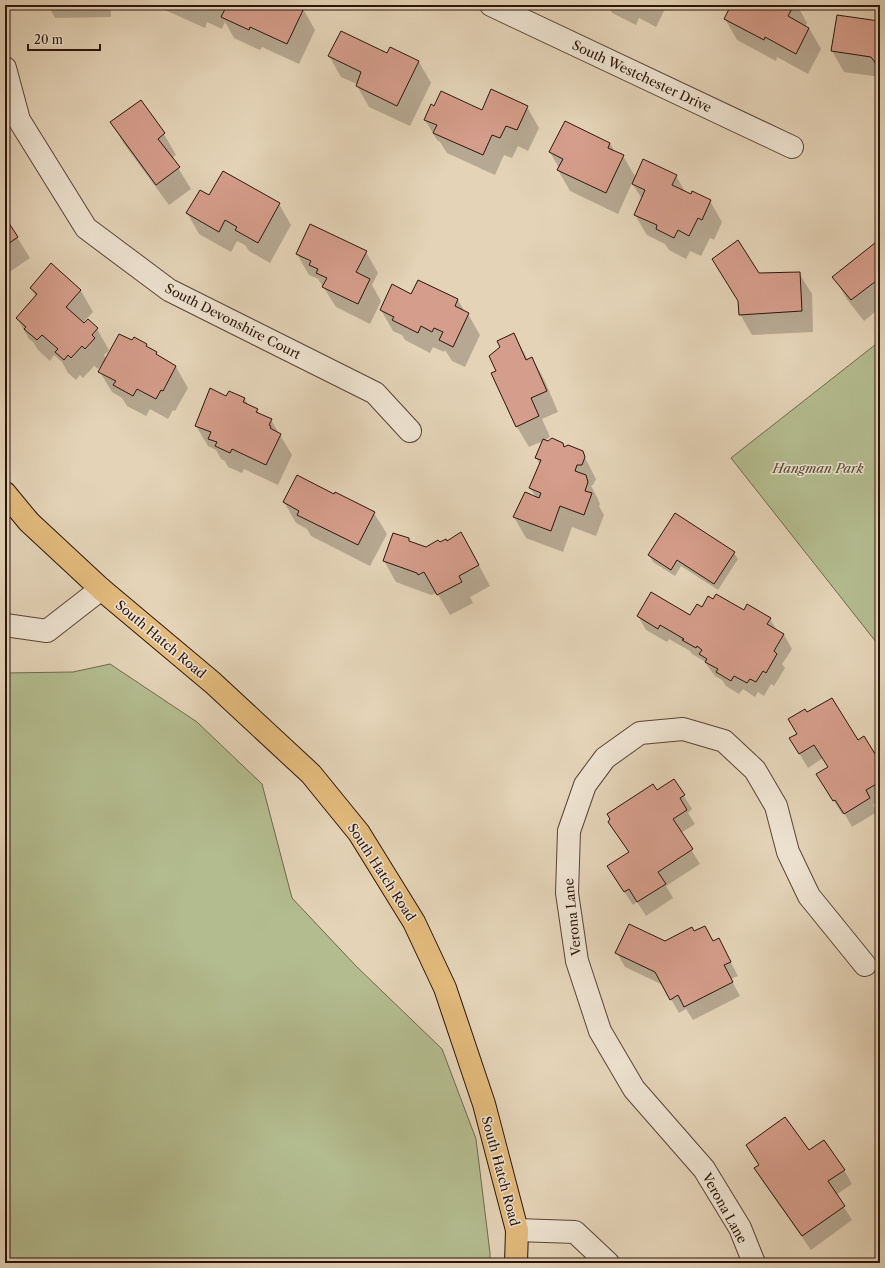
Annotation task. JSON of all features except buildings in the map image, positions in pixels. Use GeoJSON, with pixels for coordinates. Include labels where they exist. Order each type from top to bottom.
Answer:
{"type":"FeatureCollection","features":[{"type":"Feature","properties":{"kind":"main road","name":"South Hatch Road"},"geometry":{"type":"LineString","coordinates":[[5,493],[29,522],[102,589],[213,683],[311,774],[359,832],[414,922],[446,988],[484,1104],[517,1230],[516,1263]]}},
{"type":"Feature","properties":{"kind":"street","name":"South Westchester Drive"},"geometry":{"type":"LineString","coordinates":[[499,7],[792,147]]}},
{"type":"Feature","properties":{"kind":"street","name":"South Devonshire Court"},"geometry":{"type":"LineString","coordinates":[[5,68],[19,120],[86,228],[168,290],[375,392],[410,431]]}},
{"type":"Feature","properties":{"kind":"street"},"geometry":{"type":"LineString","coordinates":[[5,625],[47,631],[102,589]]}},
{"type":"Feature","properties":{"kind":"street","name":"Verona Lane"},"geometry":{"type":"LineString","coordinates":[[754,1263],[740,1228],[704,1169],[634,1089],[600,1031],[577,961],[567,893],[569,831],[585,786],[606,758],[640,733],[683,729],[724,742],[755,770],[776,806],[788,852],[810,896],[865,966]]}},
{"type":"Feature","properties":{"kind":"street"},"geometry":{"type":"LineString","coordinates":[[517,1230],[576,1232],[608,1263]]}},
{"type":"Feature","properties":{"kind":"green space","name":"Hangman Park"},"geometry":{"type":"Polygon","coordinates":[[[880,341],[880,647],[731,458],[880,341]]]}},
{"type":"Feature","properties":{"kind":"green space"},"geometry":{"type":"Polygon","coordinates":[[[110,664],[197,722],[262,784],[292,898],[356,966],[442,1049],[476,1139],[490,1263],[5,1263],[5,673],[73,672],[110,664]]]}}]}
